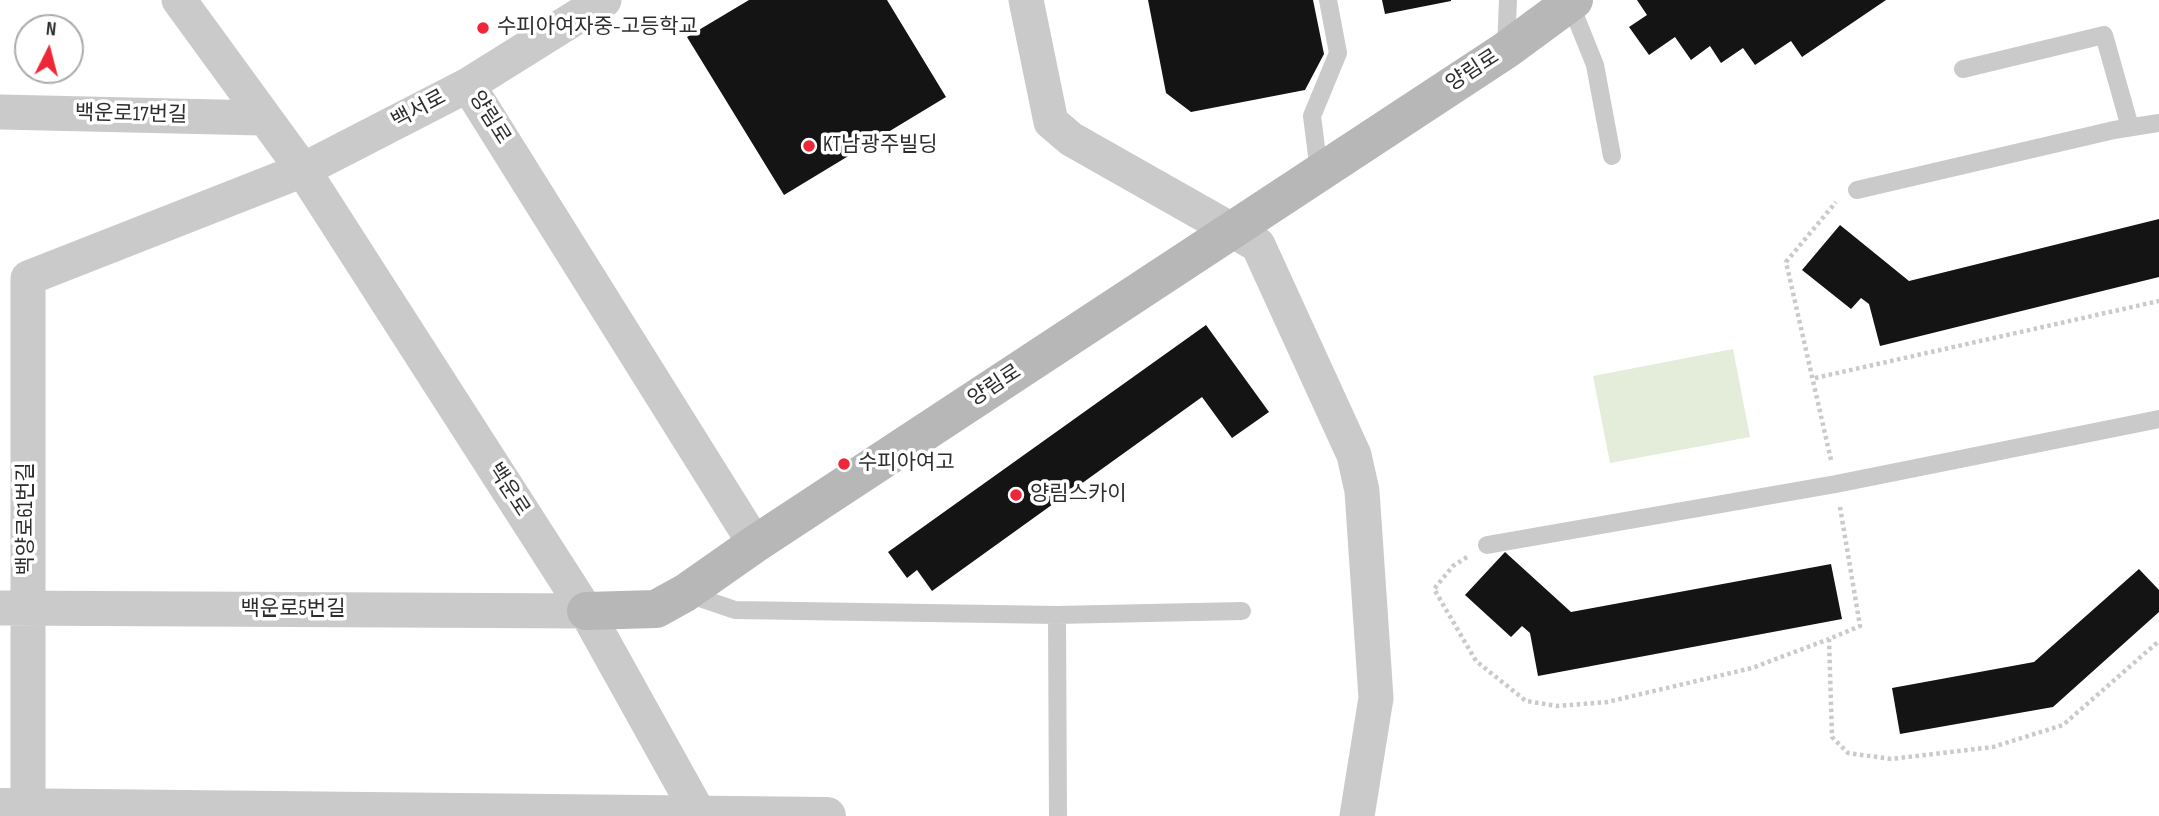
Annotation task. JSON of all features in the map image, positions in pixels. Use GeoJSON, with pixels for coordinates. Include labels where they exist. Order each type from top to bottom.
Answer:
{"type":"FeatureCollection","features":[{"type":"Feature","properties":{"kind":"main road","name":"양림로"},"geometry":{"type":"LineString","coordinates":[[586,611],[656,609],[685,593],[755,544],[1506,50],[1572,1]]}},
{"type":"Feature","properties":{"kind":"street","name":"백운로"},"geometry":{"type":"LineString","coordinates":[[179,0],[262,118],[303,170],[586,611],[699,815]]}},
{"type":"Feature","properties":{"kind":"street","name":"백서로"},"geometry":{"type":"LineString","coordinates":[[303,170],[468,85],[604,0]]}},
{"type":"Feature","properties":{"kind":"street"},"geometry":{"type":"LineString","coordinates":[[1026,0],[1051,122],[1059,131],[1258,244],[1354,454],[1362,491],[1376,698],[1357,816]]}},
{"type":"Feature","properties":{"kind":"street","name":"양림로"},"geometry":{"type":"LineString","coordinates":[[468,85],[755,544]]}},
{"type":"Feature","properties":{"kind":"street","name":"백운로17번길"},"geometry":{"type":"LineString","coordinates":[[0,112],[262,118]]}},
{"type":"Feature","properties":{"kind":"street","name":"백양로61번길"},"geometry":{"type":"LineString","coordinates":[[14,807],[13,356],[28,278],[303,170]]}},
{"type":"Feature","properties":{"kind":"street","name":"백운로5번길"},"geometry":{"type":"LineString","coordinates":[[14,608],[586,611]]}},
{"type":"Feature","properties":{"kind":"street"},"geometry":{"type":"LineString","coordinates":[[14,807],[827,816]]}},
{"type":"Feature","properties":{"kind":"lane"},"geometry":{"type":"LineString","coordinates":[[1319,171],[1312,116],[1338,53],[1328,0]]}},
{"type":"Feature","properties":{"kind":"lane"},"geometry":{"type":"LineString","coordinates":[[1506,50],[1508,0]]}},
{"type":"Feature","properties":{"kind":"lane","name":"양림로"},"geometry":{"type":"LineString","coordinates":[[1572,1],[1595,65],[1612,156]]}},
{"type":"Feature","properties":{"kind":"lane"},"geometry":{"type":"LineString","coordinates":[[1963,69],[2104,35],[2130,127]]}},
{"type":"Feature","properties":{"kind":"lane"},"geometry":{"type":"LineString","coordinates":[[1857,190],[2130,127],[2159,124]]}},
{"type":"Feature","properties":{"kind":"lane"},"geometry":{"type":"LineString","coordinates":[[1487,545],[1836,484],[2159,419]]}},
{"type":"Feature","properties":{"kind":"lane"},"geometry":{"type":"LineString","coordinates":[[685,593],[735,610],[1057,615],[1242,611]]}},
{"type":"Feature","properties":{"kind":"lane"},"geometry":{"type":"LineString","coordinates":[[1057,615],[1058,816]]}},
{"type":"Feature","properties":{"kind":"path"},"geometry":{"type":"LineString","coordinates":[[1487,545],[1452,566],[1434,589],[1476,661],[1526,701],[1557,706],[1607,702],[1752,668],[1860,626],[1815,378],[1786,262],[1841,196],[1857,190]]}},
{"type":"Feature","properties":{"kind":"path"},"geometry":{"type":"LineString","coordinates":[[1815,378],[2159,301]]}},
{"type":"Feature","properties":{"kind":"path"},"geometry":{"type":"LineString","coordinates":[[1829,639],[1832,737],[1848,753],[1891,759],[1993,747],[2063,725],[2159,641]]}},
{"type":"Feature","properties":{"kind":"green space"},"geometry":{"type":"Polygon","coordinates":[[[1733,349],[1750,437],[1610,463],[1593,376],[1733,349]]]}},
{"type":"Feature","properties":{"kind":"building","name":"KT남광주빌딩"},"geometry":{"type":"Polygon","coordinates":[[[749,0],[887,0],[946,97],[784,195],[687,37],[749,0]]]}},
{"type":"Feature","properties":{"kind":"building"},"geometry":{"type":"Polygon","coordinates":[[[1148,0],[1313,0],[1324,54],[1305,90],[1191,112],[1166,93],[1148,0]]]}},
{"type":"Feature","properties":{"kind":"building"},"geometry":{"type":"Polygon","coordinates":[[[1382,0],[1451,0],[1451,1],[1385,14],[1382,0]]]}},
{"type":"Feature","properties":{"kind":"building"},"geometry":{"type":"Polygon","coordinates":[[[1637,0],[1886,0],[1802,57],[1791,41],[1755,65],[1743,48],[1721,63],[1710,46],[1691,60],[1675,37],[1649,55],[1629,27],[1647,15],[1637,0]]]}},
{"type":"Feature","properties":{"kind":"building"},"geometry":{"type":"Polygon","coordinates":[[[2159,219],[2159,277],[1880,346],[1869,304],[1861,298],[1851,309],[1802,270],[1840,225],[1909,281],[2159,219]]]}},
{"type":"Feature","properties":{"kind":"building","name":"양림스카이"},"geometry":{"type":"Polygon","coordinates":[[[1206,325],[1269,412],[1232,438],[1202,397],[932,591],[917,570],[907,578],[888,552],[1206,325]]]}},
{"type":"Feature","properties":{"kind":"building"},"geometry":{"type":"Polygon","coordinates":[[[1505,552],[1571,612],[1831,564],[1842,619],[1538,676],[1530,633],[1522,626],[1511,637],[1465,595],[1505,552]]]}},
{"type":"Feature","properties":{"kind":"building"},"geometry":{"type":"Polygon","coordinates":[[[2139,569],[2159,590],[2159,612],[2053,707],[1900,734],[1892,688],[2034,662],[2139,569]]]}},
{"type":"Feature","properties":{"kind":"place","name":"수피아여자중-고등학교"},"geometry":{"type":"Point","coordinates":[483,28]}},
{"type":"Feature","properties":{"kind":"place","name":"KT남광주빌딩"},"geometry":{"type":"Point","coordinates":[809,146]}},
{"type":"Feature","properties":{"kind":"place","name":"수피아여고"},"geometry":{"type":"Point","coordinates":[844,464]}},
{"type":"Feature","properties":{"kind":"place","name":"양림스카이"},"geometry":{"type":"Point","coordinates":[1016,495]}}]}
